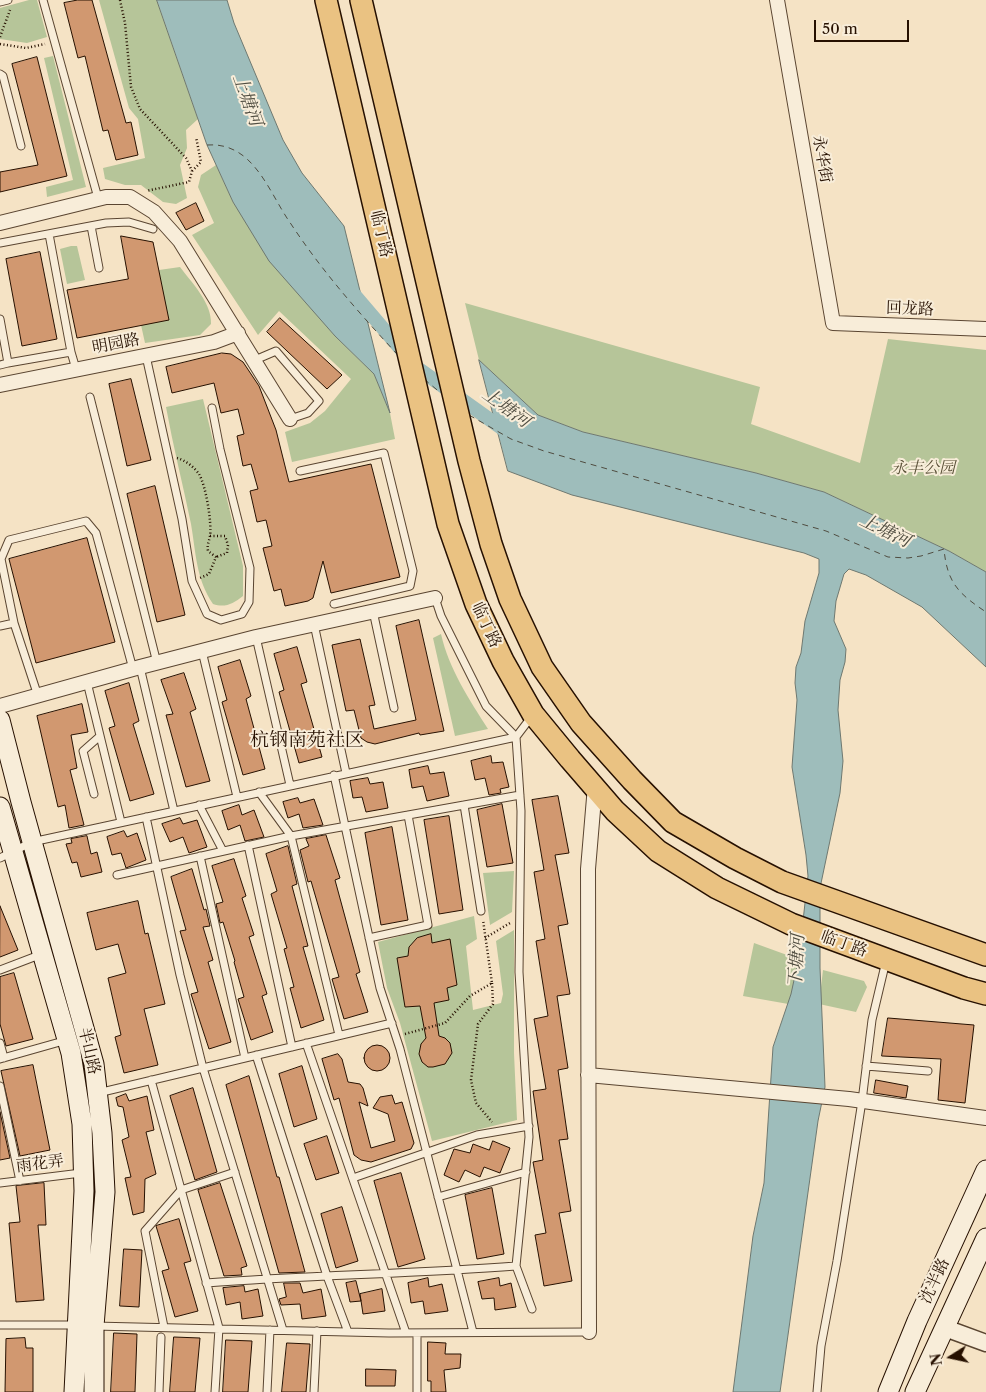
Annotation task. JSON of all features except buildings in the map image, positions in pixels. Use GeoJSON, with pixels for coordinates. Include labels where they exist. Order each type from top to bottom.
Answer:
{"type":"FeatureCollection","features":[{"type":"Feature","properties":{"kind":"main road","name":"临丁路"},"geometry":{"type":"LineString","coordinates":[[326,0],[448,524],[476,604],[503,661],[533,714],[615,811],[658,851],[717,888],[791,924],[986,994]]}},
{"type":"Feature","properties":{"kind":"main road","name":"临丁路"},"geometry":{"type":"LineString","coordinates":[[361,0],[462,432],[491,544],[510,599],[542,667],[581,723],[673,822],[735,858],[782,882],[986,956]]}},
{"type":"Feature","properties":{"kind":"main road","name":"半山路"},"geometry":{"type":"LineString","coordinates":[[0,720],[91,1054],[98,1093],[105,1192],[74,1392]]}},
{"type":"Feature","properties":{"kind":"main road","name":"半山路"},"geometry":{"type":"LineString","coordinates":[[0,807],[6,855],[42,954],[71,1053],[82,1124],[85,1326],[94,1392]]}},
{"type":"Feature","properties":{"kind":"main road","name":"沈半路"},"geometry":{"type":"LineString","coordinates":[[888,1392],[917,1321],[986,1170]]}},
{"type":"Feature","properties":{"kind":"main road","name":"沈半路"},"geometry":{"type":"LineString","coordinates":[[915,1392],[986,1238]]}},
{"type":"Feature","properties":{"kind":"street","name":"永华街"},"geometry":{"type":"LineString","coordinates":[[776,0],[833,323]]}},
{"type":"Feature","properties":{"kind":"street"},"geometry":{"type":"LineString","coordinates":[[0,222],[106,196],[130,197],[154,212],[180,241],[290,418]]}},
{"type":"Feature","properties":{"kind":"street","name":"回龙路"},"geometry":{"type":"LineString","coordinates":[[833,323],[986,329]]}},
{"type":"Feature","properties":{"kind":"street","name":"明园路"},"geometry":{"type":"LineString","coordinates":[[0,385],[214,342],[238,333]]}},
{"type":"Feature","properties":{"kind":"street"},"geometry":{"type":"LineString","coordinates":[[0,706],[202,651],[435,598]]}},
{"type":"Feature","properties":{"kind":"street"},"geometry":{"type":"LineString","coordinates":[[589,1332],[588,869],[594,786]]}},
{"type":"Feature","properties":{"kind":"street"},"geometry":{"type":"LineString","coordinates":[[588,1075],[862,1101],[986,1118]]}},
{"type":"Feature","properties":{"kind":"street"},"geometry":{"type":"LineString","coordinates":[[945,1328],[986,1343]]}},
{"type":"Feature","properties":{"kind":"lane"},"geometry":{"type":"LineString","coordinates":[[0,2],[8,0]]}},
{"type":"Feature","properties":{"kind":"lane"},"geometry":{"type":"LineString","coordinates":[[43,0],[98,198]]}},
{"type":"Feature","properties":{"kind":"lane"},"geometry":{"type":"LineString","coordinates":[[0,74],[21,146]]}},
{"type":"Feature","properties":{"kind":"lane"},"geometry":{"type":"LineString","coordinates":[[0,243],[106,223],[128,222],[153,229]]}},
{"type":"Feature","properties":{"kind":"lane"},"geometry":{"type":"LineString","coordinates":[[91,226],[98,268]]}},
{"type":"Feature","properties":{"kind":"lane"},"geometry":{"type":"LineString","coordinates":[[49,234],[71,352],[76,369]]}},
{"type":"Feature","properties":{"kind":"lane"},"geometry":{"type":"LineString","coordinates":[[0,320],[8,364]]}},
{"type":"Feature","properties":{"kind":"lane"},"geometry":{"type":"LineString","coordinates":[[255,360],[276,351],[319,401],[308,413],[290,418]]}},
{"type":"Feature","properties":{"kind":"lane"},"geometry":{"type":"LineString","coordinates":[[0,365],[71,352]]}},
{"type":"Feature","properties":{"kind":"lane"},"geometry":{"type":"LineString","coordinates":[[146,356],[182,520],[192,581],[207,614],[221,620],[242,614],[249,602],[250,568],[220,450],[212,408]]}},
{"type":"Feature","properties":{"kind":"lane"},"geometry":{"type":"LineString","coordinates":[[90,397],[157,663]]}},
{"type":"Feature","properties":{"kind":"lane"},"geometry":{"type":"LineString","coordinates":[[300,471],[384,453],[413,572],[410,586],[415,602]]}},
{"type":"Feature","properties":{"kind":"lane"},"geometry":{"type":"LineString","coordinates":[[38,696],[14,623],[1,559],[9,540],[86,521],[96,533],[136,668],[174,811]]}},
{"type":"Feature","properties":{"kind":"lane"},"geometry":{"type":"LineString","coordinates":[[334,604],[410,586]]}},
{"type":"Feature","properties":{"kind":"lane"},"geometry":{"type":"LineString","coordinates":[[435,598],[441,616],[486,706],[516,737],[520,795],[519,972],[529,1126],[516,1266],[532,1309]]}},
{"type":"Feature","properties":{"kind":"lane"},"geometry":{"type":"LineString","coordinates":[[373,611],[394,708]]}},
{"type":"Feature","properties":{"kind":"lane"},"geometry":{"type":"LineString","coordinates":[[0,626],[14,623]]}},
{"type":"Feature","properties":{"kind":"lane"},"geometry":{"type":"LineString","coordinates":[[314,624],[346,773]]}},
{"type":"Feature","properties":{"kind":"lane"},"geometry":{"type":"LineString","coordinates":[[256,638],[290,785]]}},
{"type":"Feature","properties":{"kind":"lane"},"geometry":{"type":"LineString","coordinates":[[202,651],[237,797]]}},
{"type":"Feature","properties":{"kind":"lane"},"geometry":{"type":"LineString","coordinates":[[87,682],[121,822]]}},
{"type":"Feature","properties":{"kind":"lane"},"geometry":{"type":"LineString","coordinates":[[6,855],[32,842],[516,737],[533,714]]}},
{"type":"Feature","properties":{"kind":"lane"},"geometry":{"type":"LineString","coordinates":[[94,794],[83,750],[100,736]]}},
{"type":"Feature","properties":{"kind":"lane"},"geometry":{"type":"LineString","coordinates":[[334,775],[380,988],[396,1037],[473,1332]]}},
{"type":"Feature","properties":{"kind":"lane"},"geometry":{"type":"LineString","coordinates":[[259,792],[291,836],[338,1035]]}},
{"type":"Feature","properties":{"kind":"lane"},"geometry":{"type":"LineString","coordinates":[[117,875],[291,836],[520,795]]}},
{"type":"Feature","properties":{"kind":"lane"},"geometry":{"type":"LineString","coordinates":[[199,805],[223,851]]}},
{"type":"Feature","properties":{"kind":"lane"},"geometry":{"type":"LineString","coordinates":[[464,805],[481,910]]}},
{"type":"Feature","properties":{"kind":"lane"},"geometry":{"type":"LineString","coordinates":[[369,938],[428,925],[408,815]]}},
{"type":"Feature","properties":{"kind":"lane"},"geometry":{"type":"LineString","coordinates":[[146,817],[203,1068],[283,1330]]}},
{"type":"Feature","properties":{"kind":"lane"},"geometry":{"type":"LineString","coordinates":[[248,845],[292,1046]]}},
{"type":"Feature","properties":{"kind":"lane"},"geometry":{"type":"LineString","coordinates":[[200,856],[245,1058]]}},
{"type":"Feature","properties":{"kind":"lane"},"geometry":{"type":"LineString","coordinates":[[0,970],[42,954]]}},
{"type":"Feature","properties":{"kind":"lane"},"geometry":{"type":"LineString","coordinates":[[818,1392],[821,1346],[837,1261],[862,1101],[872,1020],[886,959]]}},
{"type":"Feature","properties":{"kind":"lane"},"geometry":{"type":"LineString","coordinates":[[98,1093],[392,1023]]}},
{"type":"Feature","properties":{"kind":"lane"},"geometry":{"type":"LineString","coordinates":[[0,1043],[2,1059],[67,1040]]}},
{"type":"Feature","properties":{"kind":"lane"},"geometry":{"type":"LineString","coordinates":[[306,1043],[406,1333]]}},
{"type":"Feature","properties":{"kind":"lane"},"geometry":{"type":"LineString","coordinates":[[256,1055],[327,1276],[348,1332]]}},
{"type":"Feature","properties":{"kind":"lane"},"geometry":{"type":"LineString","coordinates":[[866,1066],[928,1071]]}},
{"type":"Feature","properties":{"kind":"lane"},"geometry":{"type":"LineString","coordinates":[[151,1080],[219,1328],[215,1392]]}},
{"type":"Feature","properties":{"kind":"lane"},"geometry":{"type":"LineString","coordinates":[[0,1086],[20,1181]]}},
{"type":"Feature","properties":{"kind":"lane"},"geometry":{"type":"LineString","coordinates":[[353,1178],[477,1135],[529,1126]]}},
{"type":"Feature","properties":{"kind":"lane","name":"雨花弄"},"geometry":{"type":"LineString","coordinates":[[0,1183],[84,1172]]}},
{"type":"Feature","properties":{"kind":"lane"},"geometry":{"type":"LineString","coordinates":[[164,1327],[145,1230],[181,1190],[235,1172]]}},
{"type":"Feature","properties":{"kind":"lane"},"geometry":{"type":"LineString","coordinates":[[438,1197],[526,1172]]}},
{"type":"Feature","properties":{"kind":"lane"},"geometry":{"type":"LineString","coordinates":[[206,1282],[457,1271],[516,1266]]}},
{"type":"Feature","properties":{"kind":"lane"},"geometry":{"type":"LineString","coordinates":[[0,1325],[406,1333],[589,1332]]}},
{"type":"Feature","properties":{"kind":"lane"},"geometry":{"type":"LineString","coordinates":[[267,1392],[270,1330]]}},
{"type":"Feature","properties":{"kind":"lane"},"geometry":{"type":"LineString","coordinates":[[314,1392],[317,1331]]}},
{"type":"Feature","properties":{"kind":"lane"},"geometry":{"type":"LineString","coordinates":[[417,1333],[417,1392]]}},
{"type":"Feature","properties":{"kind":"lane"},"geometry":{"type":"LineString","coordinates":[[159,1392],[161,1337]]}},
{"type":"Feature","properties":{"kind":"path"},"geometry":{"type":"LineString","coordinates":[[120,0],[131,87],[140,109],[186,158],[192,171]]}},
{"type":"Feature","properties":{"kind":"path"},"geometry":{"type":"LineString","coordinates":[[0,36],[10,9]]}},
{"type":"Feature","properties":{"kind":"path"},"geometry":{"type":"LineString","coordinates":[[0,44],[26,48],[55,42]]}},
{"type":"Feature","properties":{"kind":"path"},"geometry":{"type":"LineString","coordinates":[[130,197],[189,182],[192,171],[201,162],[196,137]]}},
{"type":"Feature","properties":{"kind":"path"},"geometry":{"type":"LineString","coordinates":[[169,457],[184,460],[198,473],[210,518],[208,551],[216,557]]}},
{"type":"Feature","properties":{"kind":"path"},"geometry":{"type":"LineString","coordinates":[[210,536],[225,536],[228,545],[227,554],[216,557]]}},
{"type":"Feature","properties":{"kind":"path"},"geometry":{"type":"LineString","coordinates":[[192,581],[209,574],[216,557]]}},
{"type":"Feature","properties":{"kind":"path"},"geometry":{"type":"LineString","coordinates":[[481,910],[492,983],[493,1004],[478,1024],[471,1080],[476,1103],[499,1131]]}},
{"type":"Feature","properties":{"kind":"path"},"geometry":{"type":"LineString","coordinates":[[485,938],[520,917]]}},
{"type":"Feature","properties":{"kind":"path"},"geometry":{"type":"LineString","coordinates":[[396,1037],[445,1023],[470,996],[492,983]]}},
{"type":"Feature","properties":{"kind":"green space"},"geometry":{"type":"Polygon","coordinates":[[[29,0],[37,0],[47,37],[27,43],[0,39],[0,8],[29,0]]]}},
{"type":"Feature","properties":{"kind":"green space"},"geometry":{"type":"Polygon","coordinates":[[[99,0],[157,0],[198,119],[186,130],[187,148],[180,165],[187,198],[176,204],[163,202],[141,185],[125,185],[105,179],[103,168],[145,158],[138,119],[129,108],[99,0]]]}},
{"type":"Feature","properties":{"kind":"green space"},"geometry":{"type":"Polygon","coordinates":[[[53,56],[86,187],[47,197],[46,187],[73,180],[44,58],[53,56]]]}},
{"type":"Feature","properties":{"kind":"green space"},"geometry":{"type":"Polygon","coordinates":[[[216,165],[233,202],[335,336],[374,374],[390,413],[395,439],[292,462],[285,432],[310,423],[325,411],[351,379],[279,311],[258,335],[192,235],[214,223],[198,187],[201,175],[216,165]]]}},
{"type":"Feature","properties":{"kind":"green space"},"geometry":{"type":"Polygon","coordinates":[[[77,246],[85,280],[67,284],[60,249],[77,246]]]}},
{"type":"Feature","properties":{"kind":"green space"},"geometry":{"type":"Polygon","coordinates":[[[180,267],[205,301],[211,324],[200,335],[145,343],[141,325],[159,270],[180,267]]]}},
{"type":"Feature","properties":{"kind":"green space","name":"永丰公园"},"geometry":{"type":"Polygon","coordinates":[[[465,303],[760,387],[751,424],[860,463],[888,339],[986,350],[986,572],[949,551],[824,492],[756,473],[583,432],[538,415],[479,360],[465,303]]]}},
{"type":"Feature","properties":{"kind":"green space"},"geometry":{"type":"Polygon","coordinates":[[[203,399],[243,566],[243,596],[225,605],[213,604],[207,595],[200,575],[166,407],[203,399]]]}},
{"type":"Feature","properties":{"kind":"green space"},"geometry":{"type":"Polygon","coordinates":[[[441,634],[454,672],[488,729],[455,736],[433,638],[441,634]]]}},
{"type":"Feature","properties":{"kind":"green space"},"geometry":{"type":"Polygon","coordinates":[[[514,871],[512,912],[490,925],[483,873],[514,871]]]}},
{"type":"Feature","properties":{"kind":"green space"},"geometry":{"type":"Polygon","coordinates":[[[474,916],[477,939],[466,946],[473,1010],[501,1003],[503,994],[496,941],[514,930],[514,1053],[517,1120],[432,1141],[400,1023],[387,988],[378,942],[474,916]]]}},
{"type":"Feature","properties":{"kind":"green space"},"geometry":{"type":"Polygon","coordinates":[[[754,943],[798,959],[794,1005],[743,996],[754,943]]]}},
{"type":"Feature","properties":{"kind":"green space"},"geometry":{"type":"Polygon","coordinates":[[[823,970],[864,981],[867,987],[856,1012],[819,1004],[823,970]]]}},
{"type":"Feature","properties":{"kind":"water"},"geometry":{"type":"Polygon","coordinates":[[[157,0],[227,0],[234,23],[283,140],[302,173],[344,226],[390,413],[374,374],[335,336],[269,261],[233,202],[207,145],[157,0]]]}},
{"type":"Feature","properties":{"kind":"water"},"geometry":{"type":"Polygon","coordinates":[[[479,360],[538,415],[583,432],[756,473],[824,492],[949,551],[986,572],[986,667],[922,607],[866,575],[849,569],[844,574],[836,601],[834,621],[846,649],[840,680],[838,710],[843,761],[840,793],[820,888],[820,968],[825,1087],[818,1121],[780,1392],[733,1392],[753,1236],[764,1183],[773,1047],[791,994],[799,957],[808,876],[792,767],[797,700],[796,667],[801,653],[805,621],[819,573],[819,559],[804,553],[572,495],[508,471],[479,360]]]}},
{"type":"Feature","properties":{"kind":"waterway","name":"上塘河"},"geometry":{"type":"LineString","coordinates":[[352,292],[416,367],[510,434]]}},
{"type":"Feature","properties":{"kind":"ferry route"},"geometry":{"type":"LineString","coordinates":[[207,145],[218,145],[232,149],[253,165],[315,258],[397,354]]}},
{"type":"Feature","properties":{"kind":"ferry route"},"geometry":{"type":"LineString","coordinates":[[424,379],[442,394]]}},
{"type":"Feature","properties":{"kind":"ferry route"},"geometry":{"type":"LineString","coordinates":[[469,415],[511,439],[544,451],[826,531],[888,557],[908,558],[944,549],[951,579],[968,599],[986,612]]}},
{"type":"Feature","properties":{"kind":"district","name":"杭钢南苑社区"},"geometry":{"type":"Point","coordinates":[307,741]}},
{"type":"Feature","properties":{"kind":"water label","name":"下塘河"},"geometry":{"type":"Point","coordinates":[797,961]}}]}
